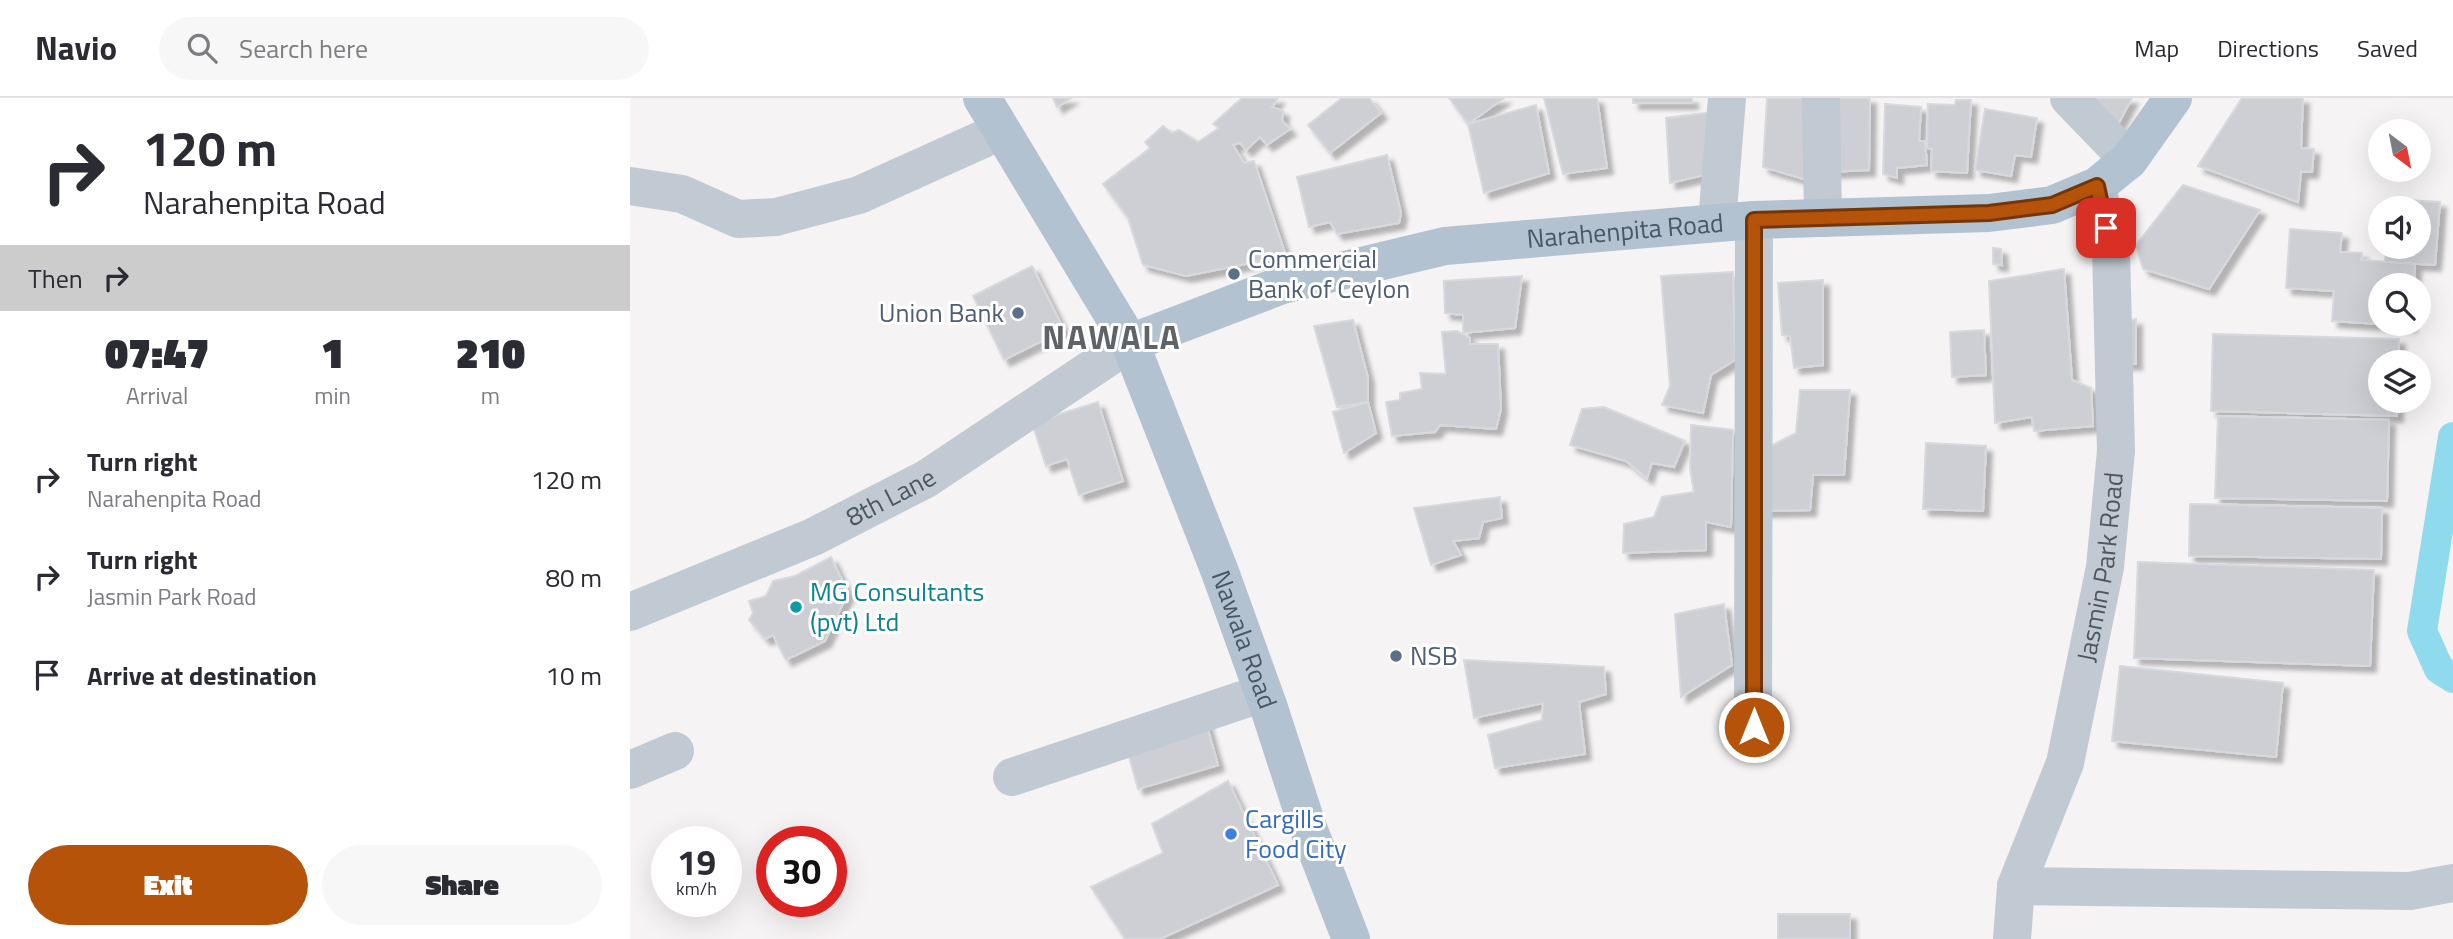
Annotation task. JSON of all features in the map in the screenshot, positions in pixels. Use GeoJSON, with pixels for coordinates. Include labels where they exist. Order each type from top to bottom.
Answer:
{"type":"FeatureCollection","features":[{"type":"Feature","properties":{"kind":"main road","name":"Nawala Road"},"geometry":{"type":"LineString","coordinates":[[982,98],[1130,343],[1181,468],[1263,693],[1307,825],[1351,939]]}},
{"type":"Feature","properties":{"kind":"main road","name":"Narahenpita Road"},"geometry":{"type":"LineString","coordinates":[[1130,343],[1282,285],[1445,246],[1735,222],[1989,213],[2052,205],[2097,186],[2129,160],[2173,98]]}},
{"type":"Feature","properties":{"kind":"street"},"geometry":{"type":"LineString","coordinates":[[1727,98],[1735,222],[1754,727]]}},
{"type":"Feature","properties":{"kind":"street"},"geometry":{"type":"LineString","coordinates":[[1821,98],[1823,218]]}},
{"type":"Feature","properties":{"kind":"street"},"geometry":{"type":"LineString","coordinates":[[2069,98],[2129,160]]}},
{"type":"Feature","properties":{"kind":"street"},"geometry":{"type":"LineString","coordinates":[[630,186],[682,194],[738,219],[776,217],[859,195],[1001,131]]}},
{"type":"Feature","properties":{"kind":"street","name":"Jasmin Park Road"},"geometry":{"type":"LineString","coordinates":[[2012,939],[2016,886],[2065,763],[2105,567],[2116,437],[2111,249],[2097,186]]}},
{"type":"Feature","properties":{"kind":"street","name":"8th Lane"},"geometry":{"type":"LineString","coordinates":[[630,612],[813,537],[926,479],[1130,343]]}},
{"type":"Feature","properties":{"kind":"street"},"geometry":{"type":"LineString","coordinates":[[1012,776],[1263,693]]}},
{"type":"Feature","properties":{"kind":"street"},"geometry":{"type":"LineString","coordinates":[[630,771],[675,751]]}},
{"type":"Feature","properties":{"kind":"street"},"geometry":{"type":"LineString","coordinates":[[2016,886],[2410,891],[2453,883]]}},
{"type":"Feature","properties":{"kind":"building"},"geometry":{"type":"Polygon","coordinates":[[[1053,98],[1071,98],[1057,107],[1053,98]]]}},
{"type":"Feature","properties":{"kind":"building"},"geometry":{"type":"Polygon","coordinates":[[[1242,98],[1278,98],[1272,107],[1283,111],[1282,121],[1290,129],[1267,145],[1260,137],[1246,150],[1240,143],[1233,145],[1244,163],[1254,161],[1286,256],[1186,276],[1143,265],[1128,218],[1103,184],[1150,148],[1145,142],[1163,126],[1172,133],[1179,130],[1198,142],[1219,128],[1213,124],[1242,98]]]}},
{"type":"Feature","properties":{"kind":"building"},"geometry":{"type":"Polygon","coordinates":[[[1342,98],[1369,98],[1381,113],[1330,153],[1308,125],[1342,98]]]}},
{"type":"Feature","properties":{"kind":"building"},"geometry":{"type":"Polygon","coordinates":[[[1449,98],[1504,98],[1468,124],[1449,98]]]}},
{"type":"Feature","properties":{"kind":"building"},"geometry":{"type":"Polygon","coordinates":[[[1544,98],[1597,98],[1607,168],[1563,174],[1544,98]]]}},
{"type":"Feature","properties":{"kind":"building"},"geometry":{"type":"Polygon","coordinates":[[[1633,98],[1692,98],[1692,103],[1633,103],[1633,98]]]}},
{"type":"Feature","properties":{"kind":"building"},"geometry":{"type":"Polygon","coordinates":[[[1767,98],[1812,98],[1807,180],[1763,167],[1767,98]]]}},
{"type":"Feature","properties":{"kind":"building"},"geometry":{"type":"Polygon","coordinates":[[[1825,98],[1870,98],[1869,170],[1828,172],[1825,98]]]}},
{"type":"Feature","properties":{"kind":"building"},"geometry":{"type":"Polygon","coordinates":[[[2097,98],[2132,98],[2113,134],[2088,107],[2097,98]]]}},
{"type":"Feature","properties":{"kind":"building"},"geometry":{"type":"Polygon","coordinates":[[[2242,98],[2303,98],[2301,148],[2314,149],[2312,172],[2301,172],[2298,202],[2198,166],[2242,98]]]}},
{"type":"Feature","properties":{"kind":"building"},"geometry":{"type":"Polygon","coordinates":[[[1956,100],[1971,100],[1967,173],[1931,171],[1932,149],[1927,148],[1928,104],[1955,105],[1956,100]]]}},
{"type":"Feature","properties":{"kind":"building"},"geometry":{"type":"Polygon","coordinates":[[[1885,104],[1921,107],[1919,141],[1925,141],[1927,165],[1897,168],[1897,178],[1883,174],[1885,104]]]}},
{"type":"Feature","properties":{"kind":"building"},"geometry":{"type":"Polygon","coordinates":[[[1536,105],[1549,173],[1484,193],[1468,124],[1536,105]]]}},
{"type":"Feature","properties":{"kind":"building"},"geometry":{"type":"Polygon","coordinates":[[[1985,109],[2037,118],[2031,157],[2015,155],[2011,176],[1975,170],[1985,109]]]}},
{"type":"Feature","properties":{"kind":"building"},"geometry":{"type":"Polygon","coordinates":[[[1714,112],[1717,172],[1670,183],[1666,118],[1714,112]]]}},
{"type":"Feature","properties":{"kind":"building"},"geometry":{"type":"Polygon","coordinates":[[[1387,155],[1401,213],[1399,223],[1337,234],[1330,222],[1309,227],[1297,177],[1387,155]]]}},
{"type":"Feature","properties":{"kind":"building"},"geometry":{"type":"Polygon","coordinates":[[[2183,185],[2260,210],[2209,289],[2143,269],[2136,245],[2183,185]]]}},
{"type":"Feature","properties":{"kind":"building"},"geometry":{"type":"Polygon","coordinates":[[[2431,201],[2440,202],[2435,265],[2385,262],[2385,259],[2431,259],[2431,201]]]}},
{"type":"Feature","properties":{"kind":"building"},"geometry":{"type":"Polygon","coordinates":[[[2290,229],[2342,233],[2340,252],[2362,253],[2361,260],[2415,264],[2415,273],[2368,273],[2368,323],[2332,321],[2334,291],[2286,288],[2290,229]]]}},
{"type":"Feature","properties":{"kind":"building"},"geometry":{"type":"Polygon","coordinates":[[[1993,248],[2001,249],[2002,265],[1993,264],[1993,248]]]}},
{"type":"Feature","properties":{"kind":"building","name":"Union Bank"},"geometry":{"type":"Polygon","coordinates":[[[1032,266],[1064,330],[1004,360],[973,296],[1032,266]]]}},
{"type":"Feature","properties":{"kind":"building"},"geometry":{"type":"Polygon","coordinates":[[[2064,269],[2072,380],[2091,388],[2093,426],[2034,431],[2032,417],[1995,423],[1989,281],[2064,269]]]}},
{"type":"Feature","properties":{"kind":"building"},"geometry":{"type":"Polygon","coordinates":[[[1733,272],[1735,360],[1711,375],[1703,413],[1662,405],[1670,386],[1661,276],[1733,272]]]}},
{"type":"Feature","properties":{"kind":"building"},"geometry":{"type":"Polygon","coordinates":[[[1522,276],[1515,328],[1463,333],[1463,315],[1445,313],[1444,281],[1522,276]]]}},
{"type":"Feature","properties":{"kind":"building"},"geometry":{"type":"Polygon","coordinates":[[[1823,280],[1823,365],[1794,368],[1790,336],[1782,335],[1778,283],[1823,280]]]}},
{"type":"Feature","properties":{"kind":"building"},"geometry":{"type":"Polygon","coordinates":[[[2136,319],[2136,364],[2124,363],[2127,321],[2136,319]]]}},
{"type":"Feature","properties":{"kind":"building"},"geometry":{"type":"Polygon","coordinates":[[[1353,320],[1368,378],[1368,402],[1337,407],[1314,326],[1353,320]]]}},
{"type":"Feature","properties":{"kind":"building"},"geometry":{"type":"Polygon","coordinates":[[[1984,330],[1986,375],[1952,377],[1950,332],[1984,330]]]}},
{"type":"Feature","properties":{"kind":"building"},"geometry":{"type":"Polygon","coordinates":[[[1457,331],[1470,338],[1470,344],[1498,344],[1501,409],[1496,429],[1440,425],[1435,432],[1392,436],[1386,402],[1400,400],[1400,393],[1422,389],[1420,373],[1446,374],[1442,332],[1457,331]]]}},
{"type":"Feature","properties":{"kind":"building"},"geometry":{"type":"Polygon","coordinates":[[[2213,334],[2399,339],[2399,350],[2368,350],[2368,413],[2397,413],[2397,416],[2211,411],[2213,334]]]}},
{"type":"Feature","properties":{"kind":"building"},"geometry":{"type":"Polygon","coordinates":[[[1800,390],[1850,390],[1844,475],[1813,475],[1810,510],[1763,511],[1763,450],[1796,433],[1800,390]]]}},
{"type":"Feature","properties":{"kind":"building"},"geometry":{"type":"Polygon","coordinates":[[[1098,402],[1123,481],[1079,495],[1067,459],[1046,466],[1032,423],[1098,402]]]}},
{"type":"Feature","properties":{"kind":"building"},"geometry":{"type":"Polygon","coordinates":[[[1368,402],[1376,433],[1344,453],[1333,412],[1368,402]]]}},
{"type":"Feature","properties":{"kind":"building"},"geometry":{"type":"Polygon","coordinates":[[[1604,407],[1685,441],[1674,467],[1652,463],[1647,478],[1626,461],[1570,445],[1582,409],[1604,407]]]}},
{"type":"Feature","properties":{"kind":"building"},"geometry":{"type":"Polygon","coordinates":[[[2218,416],[2389,420],[2387,501],[2215,498],[2218,416]]]}},
{"type":"Feature","properties":{"kind":"building"},"geometry":{"type":"Polygon","coordinates":[[[1691,425],[1733,430],[1731,527],[1706,522],[1706,550],[1623,553],[1624,524],[1654,517],[1662,497],[1694,492],[1690,469],[1691,425]]]}},
{"type":"Feature","properties":{"kind":"building"},"geometry":{"type":"Polygon","coordinates":[[[1926,443],[1986,446],[1983,511],[1923,509],[1926,443]]]}},
{"type":"Feature","properties":{"kind":"building"},"geometry":{"type":"Polygon","coordinates":[[[1500,497],[1502,518],[1483,522],[1479,538],[1453,541],[1461,555],[1431,565],[1414,508],[1500,497]]]}},
{"type":"Feature","properties":{"kind":"building"},"geometry":{"type":"Polygon","coordinates":[[[2190,504],[2382,508],[2381,559],[2189,556],[2190,504]]]}},
{"type":"Feature","properties":{"kind":"building","name":"MG Consultants (pvt) Ltd"},"geometry":{"type":"Polygon","coordinates":[[[831,557],[848,593],[825,641],[786,660],[773,635],[765,639],[749,620],[753,613],[749,601],[766,596],[773,581],[795,576],[831,557]]]}},
{"type":"Feature","properties":{"kind":"building"},"geometry":{"type":"Polygon","coordinates":[[[2138,562],[2374,570],[2370,666],[2134,658],[2138,562]]]}},
{"type":"Feature","properties":{"kind":"building"},"geometry":{"type":"Polygon","coordinates":[[[1724,604],[1732,665],[1681,697],[1675,614],[1724,604]]]}},
{"type":"Feature","properties":{"kind":"building"},"geometry":{"type":"Polygon","coordinates":[[[1464,660],[1604,667],[1606,694],[1579,702],[1585,754],[1495,768],[1488,735],[1542,720],[1543,703],[1474,718],[1464,660]]]}},
{"type":"Feature","properties":{"kind":"building"},"geometry":{"type":"Polygon","coordinates":[[[2120,666],[2283,683],[2276,757],[2112,741],[2120,666]]]}},
{"type":"Feature","properties":{"kind":"building"},"geometry":{"type":"Polygon","coordinates":[[[1205,719],[1218,765],[1138,789],[1125,742],[1205,719]]]}},
{"type":"Feature","properties":{"kind":"building"},"geometry":{"type":"Polygon","coordinates":[[[1228,781],[1278,885],[1160,939],[1125,939],[1091,887],[1163,853],[1152,824],[1228,781]]]}},
{"type":"Feature","properties":{"kind":"building"},"geometry":{"type":"Polygon","coordinates":[[[1778,914],[1850,914],[1850,939],[1778,939],[1778,914]]]}},
{"type":"Feature","properties":{"kind":"waterway"},"geometry":{"type":"LineString","coordinates":[[2453,437],[2422,631],[2439,669],[2453,678]]}},
{"type":"Feature","properties":{"kind":"place","name":"Commercial Bank of Ceylon"},"geometry":{"type":"Point","coordinates":[1234,274]}},
{"type":"Feature","properties":{"kind":"place","name":"Union Bank"},"geometry":{"type":"Point","coordinates":[1018,313]}},
{"type":"Feature","properties":{"kind":"place","name":"MG Consultants (pvt) Ltd"},"geometry":{"type":"Point","coordinates":[796,607]}},
{"type":"Feature","properties":{"kind":"place","name":"NSB"},"geometry":{"type":"Point","coordinates":[1396,656]}},
{"type":"Feature","properties":{"kind":"place","name":"Cargills Food City"},"geometry":{"type":"Point","coordinates":[1231,834]}},
{"type":"Feature","properties":{"kind":"district","name":"NAWALA"},"geometry":{"type":"Point","coordinates":[1112,337]}},
{"type":"Feature","properties":{"kind":"route"},"geometry":{"type":"LineString","coordinates":[[1754,727],[1754,220],[1989,213],[2052,205],[2097,186],[2106,228]]}}]}
